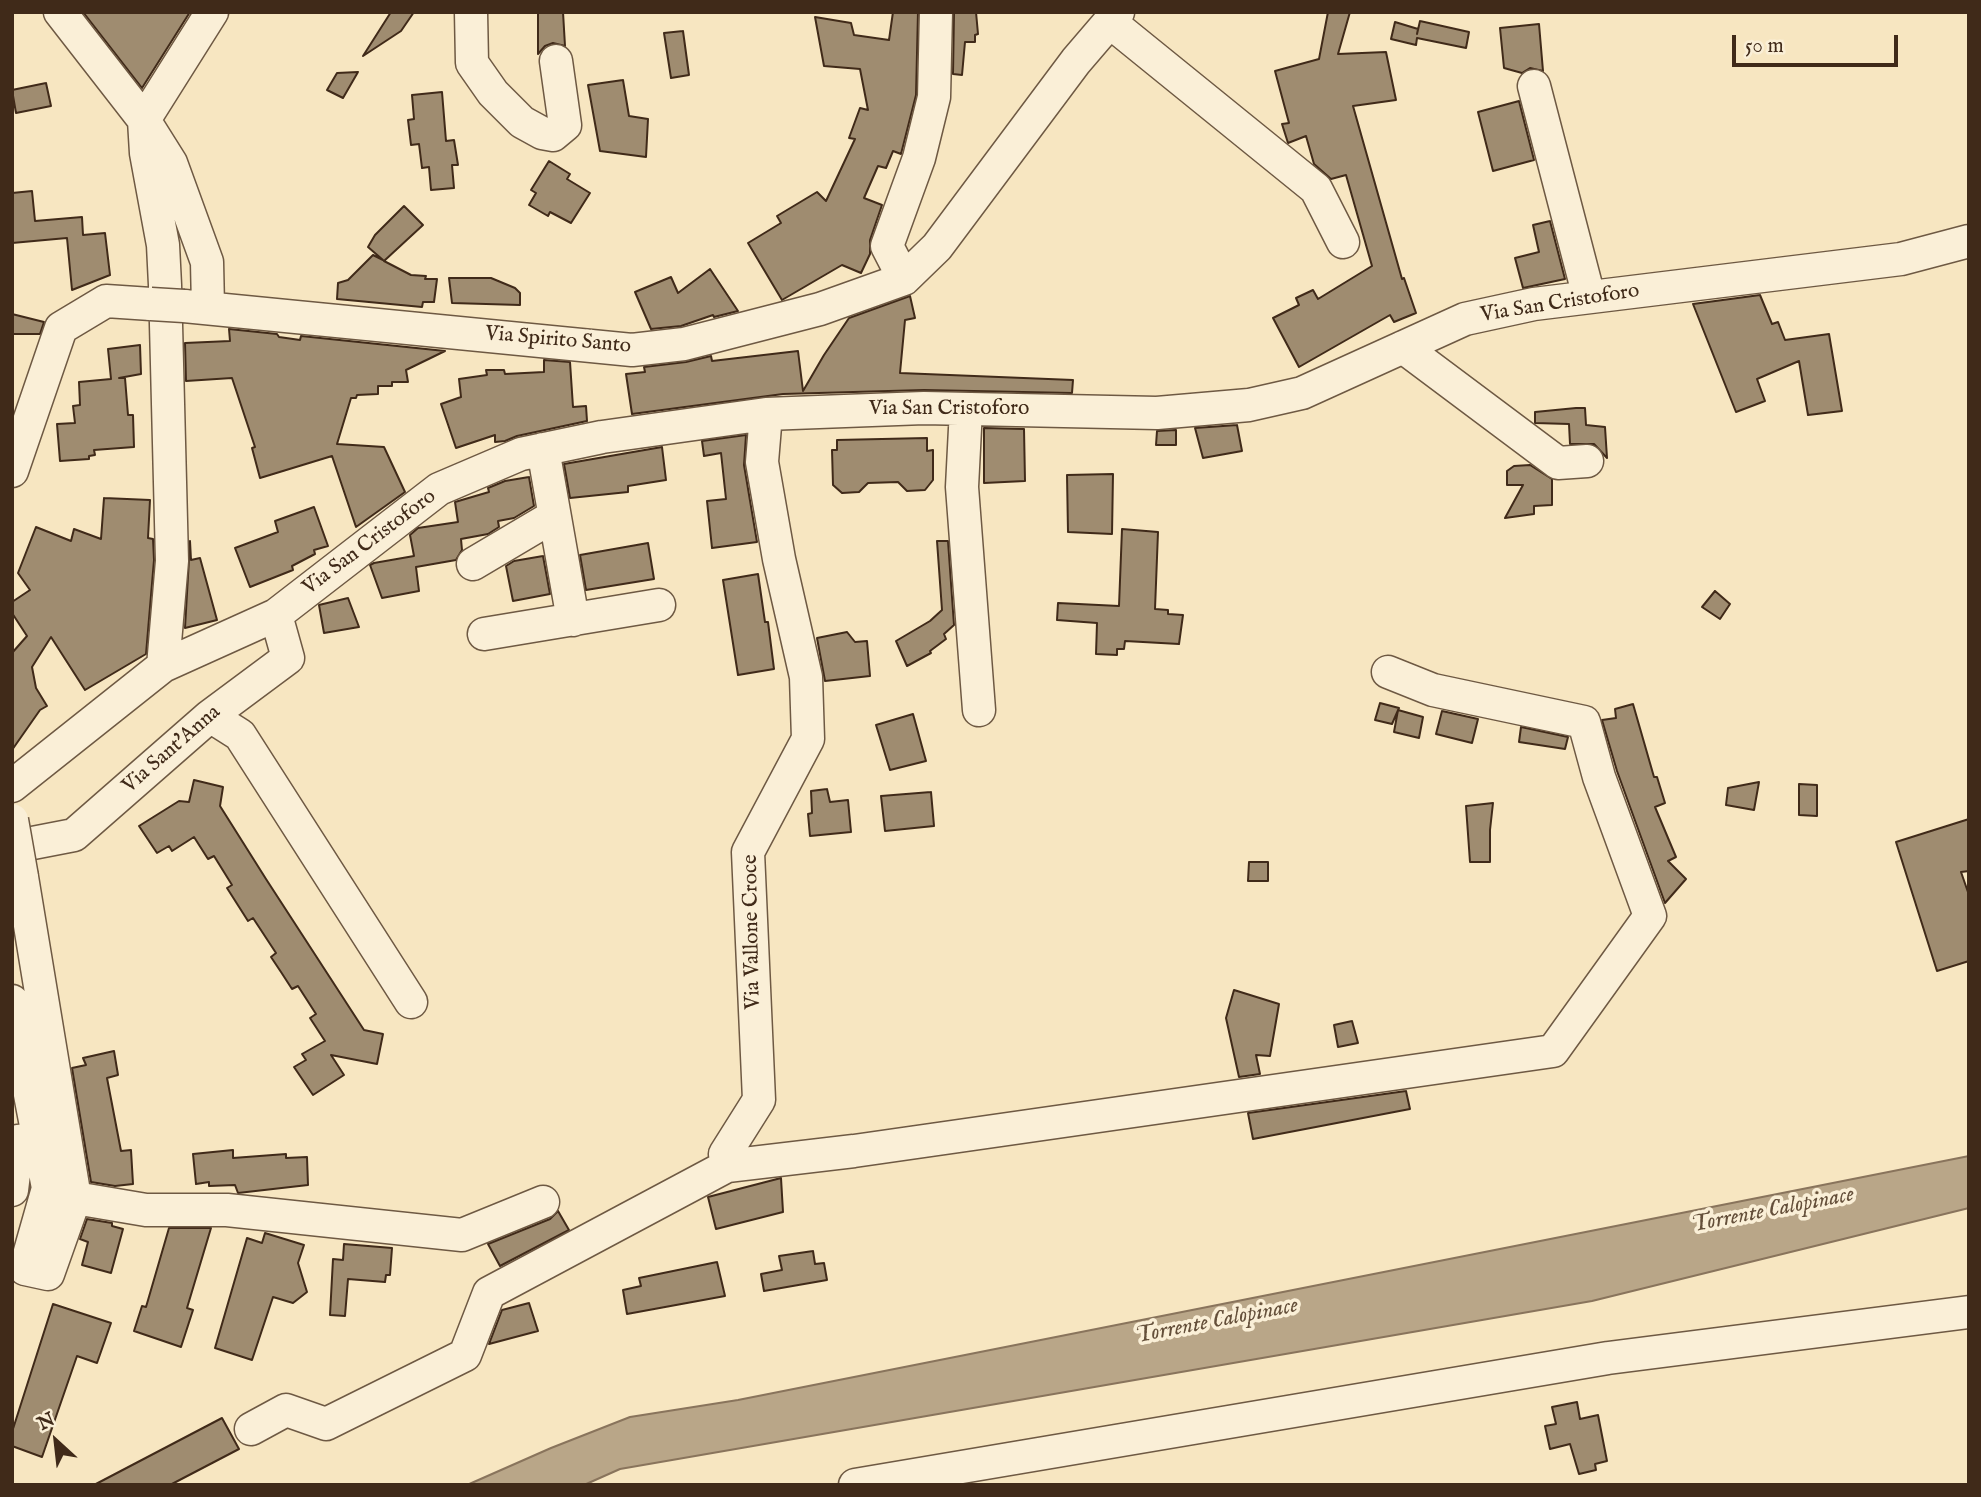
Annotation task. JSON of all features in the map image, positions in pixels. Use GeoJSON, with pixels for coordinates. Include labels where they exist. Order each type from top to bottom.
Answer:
{"type":"FeatureCollection","features":[{"type":"Feature","properties":{"kind":"street"},"geometry":{"type":"LineString","coordinates":[[60,12],[144,120],[171,163],[206,262],[196,306]]}},
{"type":"Feature","properties":{"kind":"street"},"geometry":{"type":"LineString","coordinates":[[163,666],[172,561],[166,285],[163,245],[146,153],[144,120],[212,12]]}},
{"type":"Feature","properties":{"kind":"street"},"geometry":{"type":"LineString","coordinates":[[471,12],[472,63],[502,102],[522,122],[542,133],[553,135],[565,125],[556,61]]}},
{"type":"Feature","properties":{"kind":"street"},"geometry":{"type":"LineString","coordinates":[[904,279],[887,246],[919,158],[934,97],[936,12]]}},
{"type":"Feature","properties":{"kind":"street"},"geometry":{"type":"LineString","coordinates":[[1114,17],[1317,189],[1343,242]]}},
{"type":"Feature","properties":{"kind":"street","name":"Via Spirito Santo"},"geometry":{"type":"LineString","coordinates":[[12,471],[61,328],[106,301],[196,306],[632,350],[684,344],[808,312],[904,279],[937,247],[1076,61],[1114,17]]}},
{"type":"Feature","properties":{"kind":"street"},"geometry":{"type":"LineString","coordinates":[[1534,86],[1589,297]]}},
{"type":"Feature","properties":{"kind":"street","name":"Via San Cristoforo"},"geometry":{"type":"LineString","coordinates":[[12,786],[163,666],[276,615],[439,489],[521,454],[602,437],[765,414],[924,408],[1157,413],[1249,405],[1302,393],[1465,319],[1534,304],[1901,259],[1969,242]]}},
{"type":"Feature","properties":{"kind":"street"},"geometry":{"type":"LineString","coordinates":[[1403,347],[1558,463],[1587,461]]}},
{"type":"Feature","properties":{"kind":"street"},"geometry":{"type":"LineString","coordinates":[[965,409],[962,487],[979,710]]}},
{"type":"Feature","properties":{"kind":"street","name":"Via Vallone Croce"},"geometry":{"type":"LineString","coordinates":[[727,1166],[725,1154],[759,1100],[748,852],[808,739],[806,677],[779,559],[762,463],[765,414]]}},
{"type":"Feature","properties":{"kind":"street"},"geometry":{"type":"LineString","coordinates":[[542,449],[573,620]]}},
{"type":"Feature","properties":{"kind":"street"},"geometry":{"type":"LineString","coordinates":[[473,564],[554,516]]}},
{"type":"Feature","properties":{"kind":"street"},"geometry":{"type":"LineString","coordinates":[[484,634],[659,605]]}},
{"type":"Feature","properties":{"kind":"street","name":"Via Sant'Anna"},"geometry":{"type":"LineString","coordinates":[[12,847],[74,835],[210,716],[288,658],[276,615]]}},
{"type":"Feature","properties":{"kind":"street"},"geometry":{"type":"LineString","coordinates":[[251,1429],[286,1410],[326,1424],[466,1355],[489,1293],[727,1166],[854,1151],[1553,1051],[1650,916],[1599,777],[1584,722],[1433,690],[1388,672]]}},
{"type":"Feature","properties":{"kind":"street"},"geometry":{"type":"LineString","coordinates":[[210,716],[240,735],[411,1002]]}},
{"type":"Feature","properties":{"kind":"street"},"geometry":{"type":"LineString","coordinates":[[12,820],[75,1198],[48,1274],[24,1269],[48,1188],[12,1001]]}},
{"type":"Feature","properties":{"kind":"street"},"geometry":{"type":"LineString","coordinates":[[12,1190],[18,1141],[39,1139]]}},
{"type":"Feature","properties":{"kind":"street"},"geometry":{"type":"LineString","coordinates":[[75,1198],[146,1210],[227,1210],[462,1235],[543,1202]]}},
{"type":"Feature","properties":{"kind":"street"},"geometry":{"type":"LineString","coordinates":[[855,1485],[1608,1358],[1969,1312]]}},
{"type":"Feature","properties":{"kind":"water","name":"Torrente Calopinace"},"geometry":{"type":"Polygon","coordinates":[[[1969,1156],[1969,1208],[1592,1301],[620,1469],[584,1485],[467,1485],[630,1417],[738,1400],[1969,1156]]]}},
{"type":"Feature","properties":{"kind":"building"},"geometry":{"type":"Polygon","coordinates":[[[83,12],[190,12],[142,88],[83,12]]]}},
{"type":"Feature","properties":{"kind":"building"},"geometry":{"type":"Polygon","coordinates":[[[391,12],[414,12],[401,31],[363,56],[391,12]]]}},
{"type":"Feature","properties":{"kind":"building"},"geometry":{"type":"Polygon","coordinates":[[[538,12],[563,12],[565,46],[553,43],[545,46],[538,54],[538,12]]]}},
{"type":"Feature","properties":{"kind":"building"},"geometry":{"type":"Polygon","coordinates":[[[893,12],[918,12],[916,95],[901,154],[893,151],[886,168],[878,166],[864,198],[882,205],[870,240],[870,254],[861,273],[842,265],[782,300],[748,243],[781,223],[777,216],[817,192],[826,201],[855,139],[849,138],[860,108],[868,110],[860,69],[824,66],[815,17],[851,23],[854,35],[889,40],[893,12]]]}},
{"type":"Feature","properties":{"kind":"building"},"geometry":{"type":"Polygon","coordinates":[[[954,12],[976,12],[978,34],[975,35],[975,42],[965,42],[962,75],[953,74],[954,12]]]}},
{"type":"Feature","properties":{"kind":"building"},"geometry":{"type":"Polygon","coordinates":[[[1328,12],[1350,12],[1338,54],[1386,52],[1396,100],[1353,106],[1402,279],[1404,278],[1416,313],[1394,322],[1390,315],[1299,367],[1273,318],[1299,305],[1296,298],[1313,290],[1318,299],[1372,266],[1346,175],[1331,179],[1314,164],[1306,136],[1288,143],[1282,124],[1289,123],[1275,71],[1319,59],[1328,12]]]}},
{"type":"Feature","properties":{"kind":"building"},"geometry":{"type":"Polygon","coordinates":[[[1420,21],[1469,32],[1466,48],[1417,38],[1416,45],[1391,39],[1395,22],[1418,29],[1417,34],[1420,21]]]}},
{"type":"Feature","properties":{"kind":"building"},"geometry":{"type":"Polygon","coordinates":[[[1539,24],[1543,71],[1530,68],[1522,73],[1504,68],[1500,28],[1539,24]]]}},
{"type":"Feature","properties":{"kind":"building"},"geometry":{"type":"Polygon","coordinates":[[[683,31],[689,75],[671,78],[664,33],[683,31]]]}},
{"type":"Feature","properties":{"kind":"building"},"geometry":{"type":"Polygon","coordinates":[[[358,72],[343,98],[327,90],[337,73],[358,72]]]}},
{"type":"Feature","properties":{"kind":"building"},"geometry":{"type":"Polygon","coordinates":[[[623,80],[629,116],[648,119],[646,157],[600,151],[588,85],[623,80]]]}},
{"type":"Feature","properties":{"kind":"building"},"geometry":{"type":"Polygon","coordinates":[[[46,83],[51,106],[16,113],[12,90],[46,83]]]}},
{"type":"Feature","properties":{"kind":"building"},"geometry":{"type":"Polygon","coordinates":[[[442,92],[446,141],[454,140],[458,165],[452,165],[454,188],[431,190],[429,167],[422,168],[419,144],[411,145],[408,120],[414,119],[412,95],[442,92]]]}},
{"type":"Feature","properties":{"kind":"building"},"geometry":{"type":"Polygon","coordinates":[[[1519,101],[1534,160],[1493,171],[1478,112],[1519,101]]]}},
{"type":"Feature","properties":{"kind":"building"},"geometry":{"type":"Polygon","coordinates":[[[549,161],[570,174],[567,179],[590,193],[571,223],[550,212],[548,216],[529,205],[536,193],[531,190],[549,161]]]}},
{"type":"Feature","properties":{"kind":"building"},"geometry":{"type":"Polygon","coordinates":[[[32,191],[35,221],[82,217],[83,235],[105,233],[110,275],[72,290],[67,238],[12,243],[12,193],[32,191]]]}},
{"type":"Feature","properties":{"kind":"building"},"geometry":{"type":"Polygon","coordinates":[[[404,206],[423,225],[384,261],[411,275],[437,279],[434,302],[423,302],[422,307],[337,299],[338,283],[348,280],[373,255],[383,260],[368,247],[375,235],[404,206]]]}},
{"type":"Feature","properties":{"kind":"building"},"geometry":{"type":"Polygon","coordinates":[[[1550,221],[1565,279],[1523,288],[1515,258],[1539,252],[1533,225],[1550,221]]]}},
{"type":"Feature","properties":{"kind":"building"},"geometry":{"type":"Polygon","coordinates":[[[710,269],[738,311],[714,317],[713,315],[681,326],[651,329],[635,292],[671,277],[678,293],[710,269]]]}},
{"type":"Feature","properties":{"kind":"building"},"geometry":{"type":"Polygon","coordinates":[[[449,278],[491,278],[515,288],[520,293],[520,305],[452,303],[449,278]]]}},
{"type":"Feature","properties":{"kind":"building"},"geometry":{"type":"Polygon","coordinates":[[[1760,295],[1772,324],[1778,322],[1785,340],[1829,334],[1842,411],[1808,415],[1799,361],[1757,379],[1765,401],[1736,412],[1693,304],[1760,295]]]}},
{"type":"Feature","properties":{"kind":"building"},"geometry":{"type":"Polygon","coordinates":[[[910,296],[915,318],[905,320],[900,373],[1073,380],[1072,393],[924,390],[783,394],[632,414],[626,374],[645,372],[644,367],[711,356],[712,361],[798,351],[803,391],[849,318],[910,296]]]}},
{"type":"Feature","properties":{"kind":"building"},"geometry":{"type":"Polygon","coordinates":[[[12,314],[44,322],[40,334],[12,334],[12,314]]]}},
{"type":"Feature","properties":{"kind":"building"},"geometry":{"type":"Polygon","coordinates":[[[229,329],[277,334],[279,337],[300,340],[301,336],[445,351],[406,370],[408,382],[392,382],[392,386],[378,386],[378,394],[351,398],[337,444],[384,447],[405,492],[356,527],[332,456],[260,478],[252,448],[255,447],[232,378],[186,381],[185,343],[230,341],[229,329]]]}},
{"type":"Feature","properties":{"kind":"building"},"geometry":{"type":"Polygon","coordinates":[[[140,345],[141,374],[119,378],[125,378],[128,415],[133,415],[134,447],[94,450],[95,455],[89,456],[89,459],[60,461],[57,424],[75,423],[73,406],[80,405],[79,382],[111,379],[108,349],[140,345]]]}},
{"type":"Feature","properties":{"kind":"building"},"geometry":{"type":"Polygon","coordinates":[[[544,360],[570,362],[573,407],[586,406],[587,421],[505,441],[495,442],[495,435],[456,448],[441,404],[461,397],[459,379],[487,375],[486,370],[504,370],[505,374],[544,372],[544,360]]]}},
{"type":"Feature","properties":{"kind":"building"},"geometry":{"type":"Polygon","coordinates":[[[1585,408],[1586,425],[1605,427],[1607,458],[1594,444],[1570,444],[1569,424],[1535,423],[1535,412],[1585,408]]]}},
{"type":"Feature","properties":{"kind":"building"},"geometry":{"type":"Polygon","coordinates":[[[1237,425],[1242,451],[1203,458],[1195,428],[1237,425]]]}},
{"type":"Feature","properties":{"kind":"building"},"geometry":{"type":"Polygon","coordinates":[[[984,428],[1024,429],[1025,481],[984,483],[984,428]]]}},
{"type":"Feature","properties":{"kind":"building"},"geometry":{"type":"Polygon","coordinates":[[[1176,430],[1176,445],[1156,445],[1157,431],[1176,430]]]}},
{"type":"Feature","properties":{"kind":"building"},"geometry":{"type":"Polygon","coordinates":[[[746,435],[744,465],[757,542],[712,548],[707,501],[726,499],[721,453],[704,456],[702,441],[746,435]]]}},
{"type":"Feature","properties":{"kind":"building"},"geometry":{"type":"Polygon","coordinates":[[[927,438],[927,451],[933,450],[933,480],[925,490],[907,491],[898,482],[868,483],[859,492],[842,493],[833,485],[832,450],[837,450],[837,440],[927,438]]]}},
{"type":"Feature","properties":{"kind":"building"},"geometry":{"type":"Polygon","coordinates":[[[662,447],[666,480],[628,486],[628,492],[570,498],[564,464],[662,447]]]}},
{"type":"Feature","properties":{"kind":"building"},"geometry":{"type":"Polygon","coordinates":[[[1530,465],[1552,479],[1552,505],[1534,506],[1534,514],[1505,518],[1523,485],[1507,485],[1507,471],[1514,466],[1530,465]]]}},
{"type":"Feature","properties":{"kind":"building"},"geometry":{"type":"Polygon","coordinates":[[[1113,474],[1112,534],[1068,532],[1067,475],[1113,474]]]}},
{"type":"Feature","properties":{"kind":"building"},"geometry":{"type":"Polygon","coordinates":[[[529,477],[534,506],[514,518],[498,521],[499,527],[488,534],[461,539],[462,550],[456,560],[416,567],[419,591],[382,598],[370,565],[414,556],[410,535],[418,528],[458,522],[455,502],[489,492],[488,488],[505,481],[529,477]]]}},
{"type":"Feature","properties":{"kind":"building"},"geometry":{"type":"Polygon","coordinates":[[[104,498],[150,500],[148,538],[153,539],[154,560],[146,654],[85,690],[51,637],[32,667],[36,688],[47,706],[40,710],[12,750],[12,653],[27,636],[12,613],[12,602],[30,590],[18,573],[36,527],[71,541],[74,529],[101,539],[104,498]]]}},
{"type":"Feature","properties":{"kind":"building"},"geometry":{"type":"Polygon","coordinates":[[[314,507],[328,546],[314,550],[315,554],[292,566],[293,570],[250,587],[235,548],[278,532],[275,521],[314,507]]]}},
{"type":"Feature","properties":{"kind":"building"},"geometry":{"type":"Polygon","coordinates":[[[1122,529],[1158,532],[1155,609],[1168,610],[1168,614],[1183,615],[1179,644],[1125,641],[1124,649],[1117,649],[1117,655],[1096,654],[1097,623],[1057,620],[1058,603],[1119,606],[1122,529]]]}},
{"type":"Feature","properties":{"kind":"building"},"geometry":{"type":"Polygon","coordinates":[[[190,541],[191,560],[200,558],[217,620],[185,628],[190,541]]]}},
{"type":"Feature","properties":{"kind":"building"},"geometry":{"type":"Polygon","coordinates":[[[937,541],[948,541],[954,625],[944,634],[946,639],[930,651],[931,653],[907,666],[896,641],[930,621],[942,610],[937,541]]]}},
{"type":"Feature","properties":{"kind":"building"},"geometry":{"type":"Polygon","coordinates":[[[648,543],[654,579],[586,590],[580,555],[648,543]]]}},
{"type":"Feature","properties":{"kind":"building"},"geometry":{"type":"Polygon","coordinates":[[[543,556],[550,594],[513,601],[506,566],[514,561],[543,556]]]}},
{"type":"Feature","properties":{"kind":"building"},"geometry":{"type":"Polygon","coordinates":[[[758,574],[774,669],[738,675],[723,580],[758,574]]]}},
{"type":"Feature","properties":{"kind":"building"},"geometry":{"type":"Polygon","coordinates":[[[1715,591],[1730,604],[1720,619],[1702,607],[1715,591]]]}},
{"type":"Feature","properties":{"kind":"building"},"geometry":{"type":"Polygon","coordinates":[[[348,598],[359,627],[324,633],[319,605],[348,598]]]}},
{"type":"Feature","properties":{"kind":"building"},"geometry":{"type":"Polygon","coordinates":[[[847,632],[855,642],[867,641],[870,676],[825,681],[817,638],[847,632]]]}},
{"type":"Feature","properties":{"kind":"building"},"geometry":{"type":"Polygon","coordinates":[[[1380,703],[1399,708],[1392,724],[1375,720],[1380,703]]]}},
{"type":"Feature","properties":{"kind":"building"},"geometry":{"type":"Polygon","coordinates":[[[1633,704],[1654,777],[1657,777],[1665,803],[1655,807],[1676,857],[1668,861],[1686,879],[1665,903],[1617,771],[1602,720],[1616,718],[1615,709],[1633,704]]]}},
{"type":"Feature","properties":{"kind":"building"},"geometry":{"type":"Polygon","coordinates":[[[1398,710],[1423,717],[1419,738],[1394,732],[1398,710]]]}},
{"type":"Feature","properties":{"kind":"building"},"geometry":{"type":"Polygon","coordinates":[[[1442,711],[1478,719],[1472,743],[1436,734],[1442,711]]]}},
{"type":"Feature","properties":{"kind":"building"},"geometry":{"type":"Polygon","coordinates":[[[913,714],[926,761],[890,770],[876,725],[913,714]]]}},
{"type":"Feature","properties":{"kind":"building"},"geometry":{"type":"Polygon","coordinates":[[[1521,727],[1568,737],[1565,749],[1519,742],[1521,727]]]}},
{"type":"Feature","properties":{"kind":"building"},"geometry":{"type":"Polygon","coordinates":[[[194,780],[223,787],[220,806],[266,879],[364,1030],[383,1034],[377,1064],[331,1055],[344,1075],[313,1095],[294,1067],[306,1060],[302,1054],[325,1041],[310,1018],[316,1014],[298,986],[292,989],[271,957],[276,953],[253,918],[248,921],[227,888],[232,885],[214,856],[208,859],[194,837],[172,851],[169,846],[157,853],[139,826],[179,801],[189,802],[194,780]]]}},
{"type":"Feature","properties":{"kind":"building"},"geometry":{"type":"Polygon","coordinates":[[[1759,782],[1754,810],[1726,805],[1728,788],[1759,782]]]}},
{"type":"Feature","properties":{"kind":"building"},"geometry":{"type":"Polygon","coordinates":[[[1799,784],[1817,785],[1817,816],[1799,815],[1799,784]]]}},
{"type":"Feature","properties":{"kind":"building"},"geometry":{"type":"Polygon","coordinates":[[[827,789],[830,802],[848,800],[851,832],[810,836],[808,814],[812,813],[811,791],[827,789]]]}},
{"type":"Feature","properties":{"kind":"building"},"geometry":{"type":"Polygon","coordinates":[[[931,792],[934,826],[885,831],[881,796],[931,792]]]}},
{"type":"Feature","properties":{"kind":"building"},"geometry":{"type":"Polygon","coordinates":[[[1493,803],[1490,862],[1470,862],[1466,806],[1493,803]]]}},
{"type":"Feature","properties":{"kind":"building"},"geometry":{"type":"Polygon","coordinates":[[[1969,819],[1969,871],[1961,872],[1969,895],[1969,961],[1937,971],[1896,842],[1969,819]]]}},
{"type":"Feature","properties":{"kind":"building"},"geometry":{"type":"Polygon","coordinates":[[[1249,862],[1268,862],[1268,881],[1248,881],[1249,862]]]}},
{"type":"Feature","properties":{"kind":"building"},"geometry":{"type":"Polygon","coordinates":[[[1234,990],[1279,1004],[1270,1056],[1256,1055],[1260,1074],[1239,1077],[1226,1018],[1234,990]]]}},
{"type":"Feature","properties":{"kind":"building"},"geometry":{"type":"Polygon","coordinates":[[[1352,1021],[1358,1043],[1338,1047],[1334,1025],[1352,1021]]]}},
{"type":"Feature","properties":{"kind":"building"},"geometry":{"type":"Polygon","coordinates":[[[114,1051],[118,1075],[107,1078],[121,1151],[131,1150],[133,1184],[115,1186],[91,1182],[72,1068],[86,1065],[83,1058],[114,1051]]]}},
{"type":"Feature","properties":{"kind":"building"},"geometry":{"type":"Polygon","coordinates":[[[1406,1091],[1410,1109],[1253,1139],[1248,1113],[1406,1091]]]}},
{"type":"Feature","properties":{"kind":"building"},"geometry":{"type":"Polygon","coordinates":[[[233,1150],[233,1158],[286,1154],[286,1158],[307,1157],[308,1185],[238,1193],[235,1185],[209,1186],[209,1182],[196,1184],[193,1154],[233,1150]]]}},
{"type":"Feature","properties":{"kind":"building"},"geometry":{"type":"Polygon","coordinates":[[[781,1178],[783,1212],[716,1229],[708,1197],[781,1178]]]}},
{"type":"Feature","properties":{"kind":"building"},"geometry":{"type":"Polygon","coordinates":[[[558,1211],[569,1230],[500,1266],[488,1244],[550,1219],[558,1211]]]}},
{"type":"Feature","properties":{"kind":"building"},"geometry":{"type":"Polygon","coordinates":[[[87,1219],[112,1223],[112,1226],[123,1229],[111,1273],[82,1265],[88,1242],[80,1239],[87,1219]]]}},
{"type":"Feature","properties":{"kind":"building"},"geometry":{"type":"Polygon","coordinates":[[[169,1228],[211,1228],[187,1308],[193,1310],[181,1347],[134,1331],[142,1306],[146,1307],[169,1228]]]}},
{"type":"Feature","properties":{"kind":"building"},"geometry":{"type":"Polygon","coordinates":[[[265,1233],[304,1245],[298,1263],[307,1292],[293,1303],[273,1297],[252,1360],[215,1348],[247,1238],[262,1243],[265,1233]]]}},
{"type":"Feature","properties":{"kind":"building"},"geometry":{"type":"Polygon","coordinates":[[[344,1244],[392,1248],[390,1275],[386,1275],[385,1282],[348,1279],[345,1316],[330,1315],[333,1259],[343,1260],[344,1244]]]}},
{"type":"Feature","properties":{"kind":"building"},"geometry":{"type":"Polygon","coordinates":[[[813,1251],[815,1264],[824,1263],[827,1280],[764,1291],[761,1274],[782,1270],[779,1256],[813,1251]]]}},
{"type":"Feature","properties":{"kind":"building"},"geometry":{"type":"Polygon","coordinates":[[[717,1262],[725,1296],[627,1314],[623,1290],[641,1286],[639,1278],[717,1262]]]}},
{"type":"Feature","properties":{"kind":"building"},"geometry":{"type":"Polygon","coordinates":[[[529,1303],[538,1331],[489,1344],[502,1310],[529,1303]]]}},
{"type":"Feature","properties":{"kind":"building"},"geometry":{"type":"Polygon","coordinates":[[[53,1304],[111,1323],[97,1363],[77,1356],[42,1457],[12,1446],[12,1432],[53,1304]]]}},
{"type":"Feature","properties":{"kind":"building"},"geometry":{"type":"Polygon","coordinates":[[[1577,1402],[1580,1419],[1598,1415],[1607,1461],[1595,1464],[1596,1470],[1579,1474],[1570,1444],[1550,1449],[1545,1426],[1556,1424],[1552,1407],[1577,1402]]]}},
{"type":"Feature","properties":{"kind":"building"},"geometry":{"type":"Polygon","coordinates":[[[222,1418],[239,1449],[170,1485],[94,1485],[222,1418]]]}}]}
